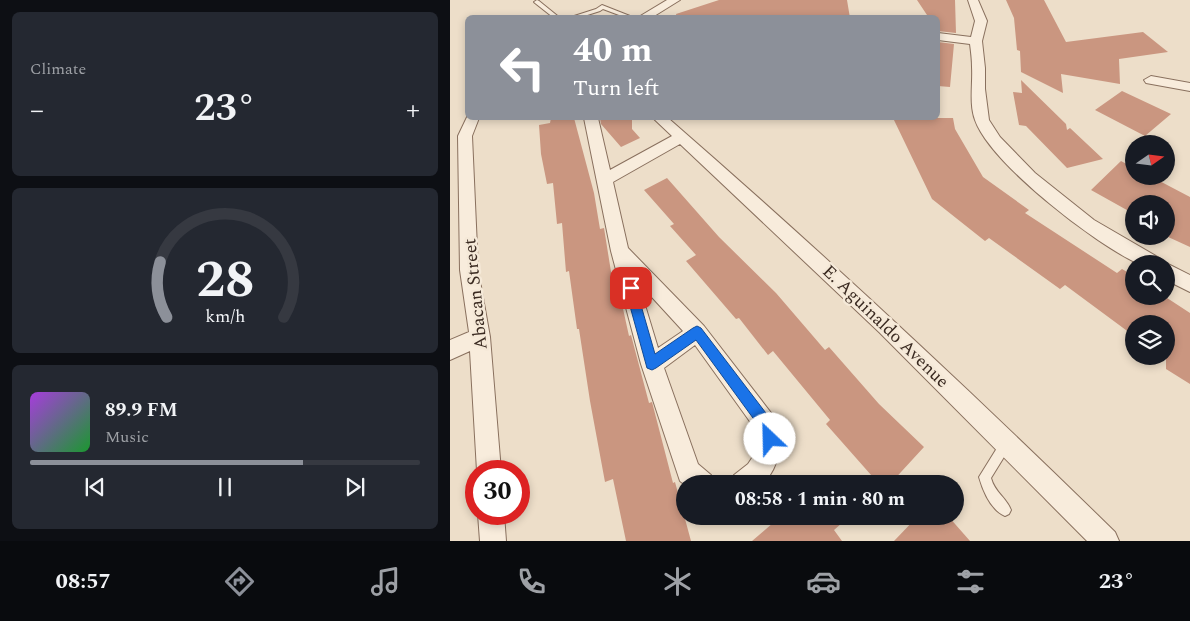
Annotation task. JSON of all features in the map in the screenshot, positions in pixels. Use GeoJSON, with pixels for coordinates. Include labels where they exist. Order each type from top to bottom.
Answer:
{"type":"FeatureCollection","features":[{"type":"Feature","properties":{"kind":"street"},"geometry":{"type":"LineString","coordinates":[[648,15],[675,0]]}},
{"type":"Feature","properties":{"kind":"street"},"geometry":{"type":"LineString","coordinates":[[973,0],[981,21],[976,41],[979,68],[978,89],[982,120],[995,140],[1029,177],[1088,225],[1139,255]]}},
{"type":"Feature","properties":{"kind":"street"},"geometry":{"type":"LineString","coordinates":[[940,37],[976,41]]}},
{"type":"Feature","properties":{"kind":"street"},"geometry":{"type":"LineString","coordinates":[[1151,80],[1190,87]]}},
{"type":"Feature","properties":{"kind":"street","name":"Abacan Street"},"geometry":{"type":"LineString","coordinates":[[471,120],[465,136],[469,270],[480,337],[488,460]]}},
{"type":"Feature","properties":{"kind":"street"},"geometry":{"type":"LineString","coordinates":[[591,120],[606,179],[620,250],[652,364],[689,472],[692,475]]}},
{"type":"Feature","properties":{"kind":"street","name":"E. Aguinaldo Avenue"},"geometry":{"type":"LineString","coordinates":[[662,120],[777,222],[1007,442],[1106,541]]}},
{"type":"Feature","properties":{"kind":"street"},"geometry":{"type":"LineString","coordinates":[[606,179],[682,137]]}},
{"type":"Feature","properties":{"kind":"street"},"geometry":{"type":"LineString","coordinates":[[620,250],[697,332],[767,426],[770,439],[768,453],[762,466],[754,475]]}},
{"type":"Feature","properties":{"kind":"street"},"geometry":{"type":"LineString","coordinates":[[1175,276],[1190,284]]}},
{"type":"Feature","properties":{"kind":"street"},"geometry":{"type":"LineString","coordinates":[[652,364],[697,332]]}},
{"type":"Feature","properties":{"kind":"street"},"geometry":{"type":"LineString","coordinates":[[450,350],[480,337]]}},
{"type":"Feature","properties":{"kind":"street"},"geometry":{"type":"LineString","coordinates":[[492,525],[493,541]]}},
{"type":"Feature","properties":{"kind":"lane"},"geometry":{"type":"LineString","coordinates":[[580,15],[598,10],[608,0]]}},
{"type":"Feature","properties":{"kind":"lane"},"geometry":{"type":"LineString","coordinates":[[537,2],[554,15]]}},
{"type":"Feature","properties":{"kind":"lane"},"geometry":{"type":"LineString","coordinates":[[602,7],[625,15]]}},
{"type":"Feature","properties":{"kind":"lane"},"geometry":{"type":"LineString","coordinates":[[1005,510],[989,491],[985,477],[1007,442]]}},
{"type":"Feature","properties":{"kind":"building"},"geometry":{"type":"Polygon","coordinates":[[[719,0],[847,0],[850,15],[676,15],[719,0]]]}},
{"type":"Feature","properties":{"kind":"building"},"geometry":{"type":"Polygon","coordinates":[[[917,0],[955,0],[956,33],[940,31],[940,15],[927,15],[917,0]]]}},
{"type":"Feature","properties":{"kind":"building"},"geometry":{"type":"Polygon","coordinates":[[[1006,0],[1044,0],[1066,42],[1143,32],[1168,52],[1119,59],[1120,84],[1061,74],[1063,93],[1021,72],[1020,51],[1017,50],[1014,18],[1006,0]]]}},
{"type":"Feature","properties":{"kind":"building"},"geometry":{"type":"Polygon","coordinates":[[[940,42],[954,44],[950,87],[940,86],[940,42]]]}},
{"type":"Feature","properties":{"kind":"building"},"geometry":{"type":"Polygon","coordinates":[[[1021,80],[1066,124],[1067,130],[1070,128],[1103,159],[1067,168],[1026,126],[1019,125],[1013,92],[1022,93],[1021,80]]]}},
{"type":"Feature","properties":{"kind":"building"},"geometry":{"type":"Polygon","coordinates":[[[1122,91],[1171,114],[1146,135],[1143,135],[1095,110],[1122,91]]]}},
{"type":"Feature","properties":{"kind":"building"},"geometry":{"type":"Polygon","coordinates":[[[940,118],[953,118],[955,129],[983,177],[1029,210],[1025,213],[1117,273],[1122,269],[1125,271],[1125,305],[1175,305],[1175,303],[1190,313],[1190,384],[1166,369],[1166,365],[1175,365],[1175,315],[1125,315],[1125,329],[1065,285],[1060,289],[989,238],[985,241],[932,199],[894,120],[940,120],[940,118]]]}},
{"type":"Feature","properties":{"kind":"building"},"geometry":{"type":"Polygon","coordinates":[[[551,120],[575,120],[594,193],[600,229],[604,228],[612,278],[616,277],[629,336],[631,335],[649,403],[652,402],[673,483],[675,482],[676,486],[676,525],[687,525],[691,541],[626,541],[613,479],[605,482],[579,329],[577,329],[569,271],[566,272],[562,223],[557,224],[553,183],[547,184],[541,154],[539,125],[550,123],[551,120]]]}},
{"type":"Feature","properties":{"kind":"building"},"geometry":{"type":"Polygon","coordinates":[[[600,120],[632,120],[632,129],[640,138],[621,147],[601,124],[600,120]]]}},
{"type":"Feature","properties":{"kind":"building"},"geometry":{"type":"Polygon","coordinates":[[[1121,161],[1125,163],[1125,185],[1167,185],[1190,197],[1190,247],[1175,240],[1175,195],[1125,195],[1125,209],[1091,190],[1121,161]]]}},
{"type":"Feature","properties":{"kind":"building"},"geometry":{"type":"Polygon","coordinates":[[[667,178],[719,237],[776,293],[825,350],[829,347],[879,404],[924,447],[898,475],[871,475],[826,424],[830,420],[773,351],[768,355],[739,318],[736,319],[686,261],[696,255],[670,226],[674,224],[644,190],[667,178]]]}},
{"type":"Feature","properties":{"kind":"building"},"geometry":{"type":"Polygon","coordinates":[[[771,525],[840,525],[834,530],[842,541],[752,541],[771,525]]]}},
{"type":"Feature","properties":{"kind":"building"},"geometry":{"type":"Polygon","coordinates":[[[909,525],[956,525],[970,541],[894,541],[909,525]]]}},
{"type":"Feature","properties":{"kind":"route"},"geometry":{"type":"LineString","coordinates":[[631,288],[652,364],[697,332],[767,426],[770,439]]}}]}
